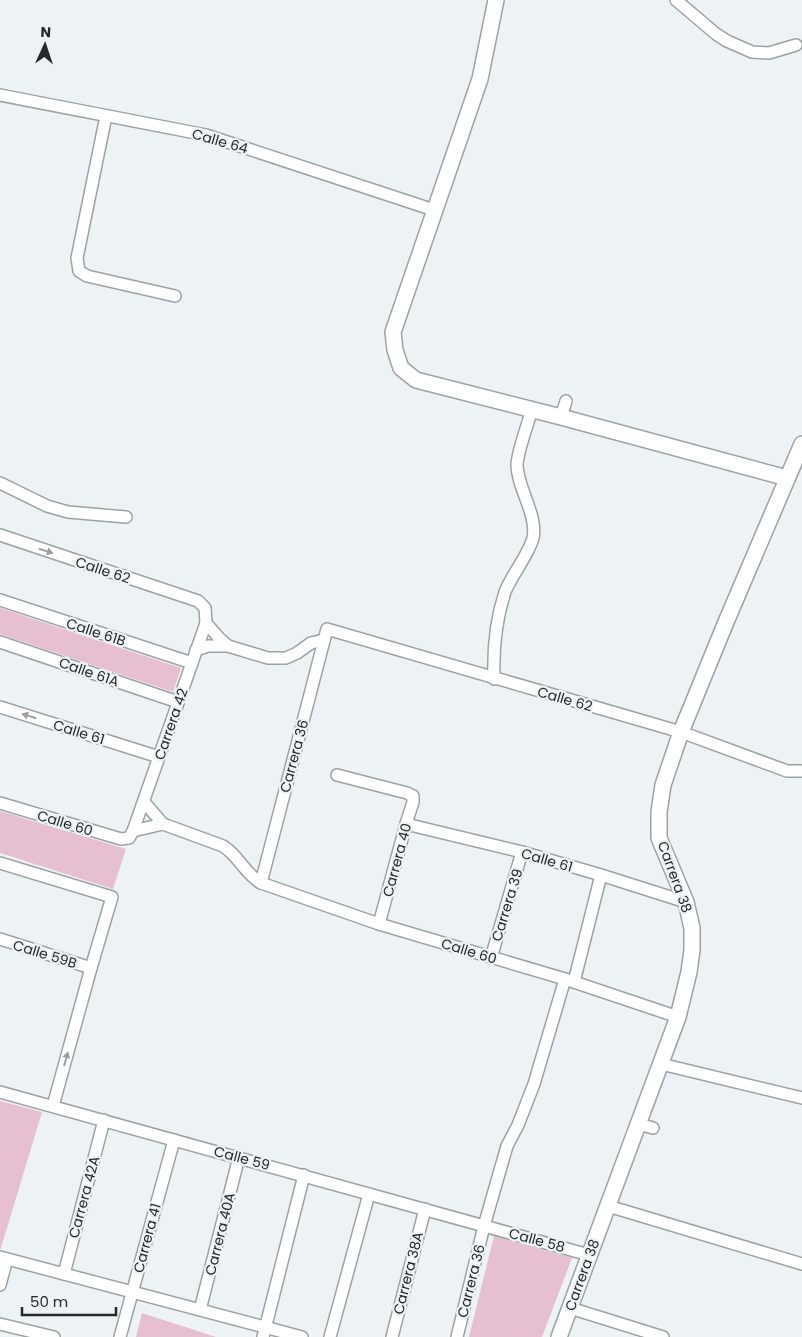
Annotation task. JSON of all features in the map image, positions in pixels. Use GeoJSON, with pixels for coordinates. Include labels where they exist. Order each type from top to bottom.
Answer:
{"type":"FeatureCollection","features":[{"type":"Feature","properties":{"kind":"main road"},"geometry":{"type":"LineString","coordinates":[[496,0],[480,79],[393,332],[395,350],[401,368],[416,380],[561,416],[786,478],[802,444]]}},
{"type":"Feature","properties":{"kind":"main road","name":"Carrera 38"},"geometry":{"type":"LineString","coordinates":[[559,1337],[678,1017],[689,972],[692,928],[686,902],[659,838],[659,812],[663,785],[681,732],[786,478]]}},
{"type":"Feature","properties":{"kind":"street"},"geometry":{"type":"LineString","coordinates":[[676,0],[716,34],[752,52],[769,53],[796,45]]}},
{"type":"Feature","properties":{"kind":"street","name":"Calle 64"},"geometry":{"type":"LineString","coordinates":[[0,95],[206,135],[434,210]]}},
{"type":"Feature","properties":{"kind":"street"},"geometry":{"type":"LineString","coordinates":[[106,116],[77,258],[79,270],[87,276],[175,296]]}},
{"type":"Feature","properties":{"kind":"street"},"geometry":{"type":"LineString","coordinates":[[561,416],[566,401]]}},
{"type":"Feature","properties":{"kind":"street"},"geometry":{"type":"LineString","coordinates":[[494,679],[497,629],[505,592],[533,539],[533,527],[519,481],[517,463],[532,409]]}},
{"type":"Feature","properties":{"kind":"street"},"geometry":{"type":"LineString","coordinates":[[0,483],[47,506],[68,512],[126,516]]}},
{"type":"Feature","properties":{"kind":"street"},"geometry":{"type":"LineString","coordinates":[[0,548],[2,536]]}},
{"type":"Feature","properties":{"kind":"street","name":"Calle 62"},"geometry":{"type":"LineString","coordinates":[[2,536],[198,601],[205,608]]}},
{"type":"Feature","properties":{"kind":"street","name":"Calle 61B"},"geometry":{"type":"LineString","coordinates":[[0,600],[192,663]]}},
{"type":"Feature","properties":{"kind":"street","name":"Carrera 42"},"geometry":{"type":"LineString","coordinates":[[131,834],[144,802],[206,623],[205,608]]}},
{"type":"Feature","properties":{"kind":"street"},"geometry":{"type":"LineString","coordinates":[[206,623],[228,646]]}},
{"type":"Feature","properties":{"kind":"street"},"geometry":{"type":"LineString","coordinates":[[196,650],[208,646],[228,646],[268,658],[286,658],[326,635]]}},
{"type":"Feature","properties":{"kind":"street","name":"Calle 62"},"geometry":{"type":"LineString","coordinates":[[326,635],[494,679],[681,732],[787,771],[802,771]]}},
{"type":"Feature","properties":{"kind":"street","name":"Carrera 36"},"geometry":{"type":"LineString","coordinates":[[261,883],[326,635]]}},
{"type":"Feature","properties":{"kind":"street","name":"Calle 61A"},"geometry":{"type":"LineString","coordinates":[[0,642],[178,702]]}},
{"type":"Feature","properties":{"kind":"street","name":"Calle 61"},"geometry":{"type":"LineString","coordinates":[[0,707],[159,757]]}},
{"type":"Feature","properties":{"kind":"street","name":"Carrera 40"},"geometry":{"type":"LineString","coordinates":[[336,775],[413,796],[413,802],[379,924]]}},
{"type":"Feature","properties":{"kind":"street"},"geometry":{"type":"LineString","coordinates":[[144,802],[163,824],[232,851],[251,877],[261,883]]}},
{"type":"Feature","properties":{"kind":"street","name":"Calle 60"},"geometry":{"type":"LineString","coordinates":[[0,803],[121,840],[131,834]]}},
{"type":"Feature","properties":{"kind":"street"},"geometry":{"type":"LineString","coordinates":[[131,834],[163,824]]}},
{"type":"Feature","properties":{"kind":"street","name":"Calle 61"},"geometry":{"type":"LineString","coordinates":[[406,824],[522,852],[686,902]]}},
{"type":"Feature","properties":{"kind":"street","name":"Carrera 39"},"geometry":{"type":"LineString","coordinates":[[491,958],[522,852]]}},
{"type":"Feature","properties":{"kind":"street"},"geometry":{"type":"LineString","coordinates":[[0,863],[112,897],[53,1106]]}},
{"type":"Feature","properties":{"kind":"street","name":"Carrera 36"},"geometry":{"type":"LineString","coordinates":[[457,1337],[484,1226],[507,1146],[518,1125],[534,1084],[569,981],[601,875]]}},
{"type":"Feature","properties":{"kind":"street","name":"Calle 60"},"geometry":{"type":"LineString","coordinates":[[261,883],[379,924],[569,981],[678,1017]]}},
{"type":"Feature","properties":{"kind":"street","name":"Calle 59B"},"geometry":{"type":"LineString","coordinates":[[0,940],[91,968]]}},
{"type":"Feature","properties":{"kind":"street"},"geometry":{"type":"LineString","coordinates":[[660,1064],[802,1098]]}},
{"type":"Feature","properties":{"kind":"street","name":"Calle 59"},"geometry":{"type":"LineString","coordinates":[[0,1092],[484,1226]]}},
{"type":"Feature","properties":{"kind":"street","name":"Carrera 42A"},"geometry":{"type":"LineString","coordinates":[[64,1274],[104,1120]]}},
{"type":"Feature","properties":{"kind":"street"},"geometry":{"type":"LineString","coordinates":[[638,1124],[653,1128]]}},
{"type":"Feature","properties":{"kind":"street","name":"Carrera 41"},"geometry":{"type":"LineString","coordinates":[[120,1337],[174,1140]]}},
{"type":"Feature","properties":{"kind":"street","name":"Carrera 40A"},"geometry":{"type":"LineString","coordinates":[[200,1310],[239,1157]]}},
{"type":"Feature","properties":{"kind":"street"},"geometry":{"type":"LineString","coordinates":[[264,1332],[304,1175]]}},
{"type":"Feature","properties":{"kind":"street"},"geometry":{"type":"LineString","coordinates":[[330,1337],[369,1194]]}},
{"type":"Feature","properties":{"kind":"street"},"geometry":{"type":"LineString","coordinates":[[608,1206],[802,1264]]}},
{"type":"Feature","properties":{"kind":"street","name":"Carrera 38A"},"geometry":{"type":"LineString","coordinates":[[392,1337],[424,1209]]}},
{"type":"Feature","properties":{"kind":"street","name":"Calle 58"},"geometry":{"type":"LineString","coordinates":[[484,1226],[589,1255]]}},
{"type":"Feature","properties":{"kind":"street"},"geometry":{"type":"LineString","coordinates":[[0,1285],[4,1258],[200,1310],[264,1332],[302,1337]]}},
{"type":"Feature","properties":{"kind":"street"},"geometry":{"type":"LineString","coordinates":[[570,1308],[663,1337]]}},
{"type":"Feature","properties":{"kind":"street"},"geometry":{"type":"LineString","coordinates":[[0,1324],[54,1337]]}},
{"type":"Feature","properties":{"kind":"shaded area"},"geometry":{"type":"Polygon","coordinates":[[[0,608],[181,668],[173,692],[0,634],[0,608]]]}},
{"type":"Feature","properties":{"kind":"shaded area"},"geometry":{"type":"Polygon","coordinates":[[[0,811],[126,849],[113,889],[0,853],[0,811]]]}},
{"type":"Feature","properties":{"kind":"shaded area"},"geometry":{"type":"Polygon","coordinates":[[[0,1101],[42,1112],[0,1251],[0,1101]]]}},
{"type":"Feature","properties":{"kind":"shaded area"},"geometry":{"type":"Polygon","coordinates":[[[494,1236],[572,1258],[542,1337],[469,1337],[494,1236]]]}},
{"type":"Feature","properties":{"kind":"shaded area"},"geometry":{"type":"Polygon","coordinates":[[[142,1313],[216,1337],[136,1337],[142,1313]]]}}]}
